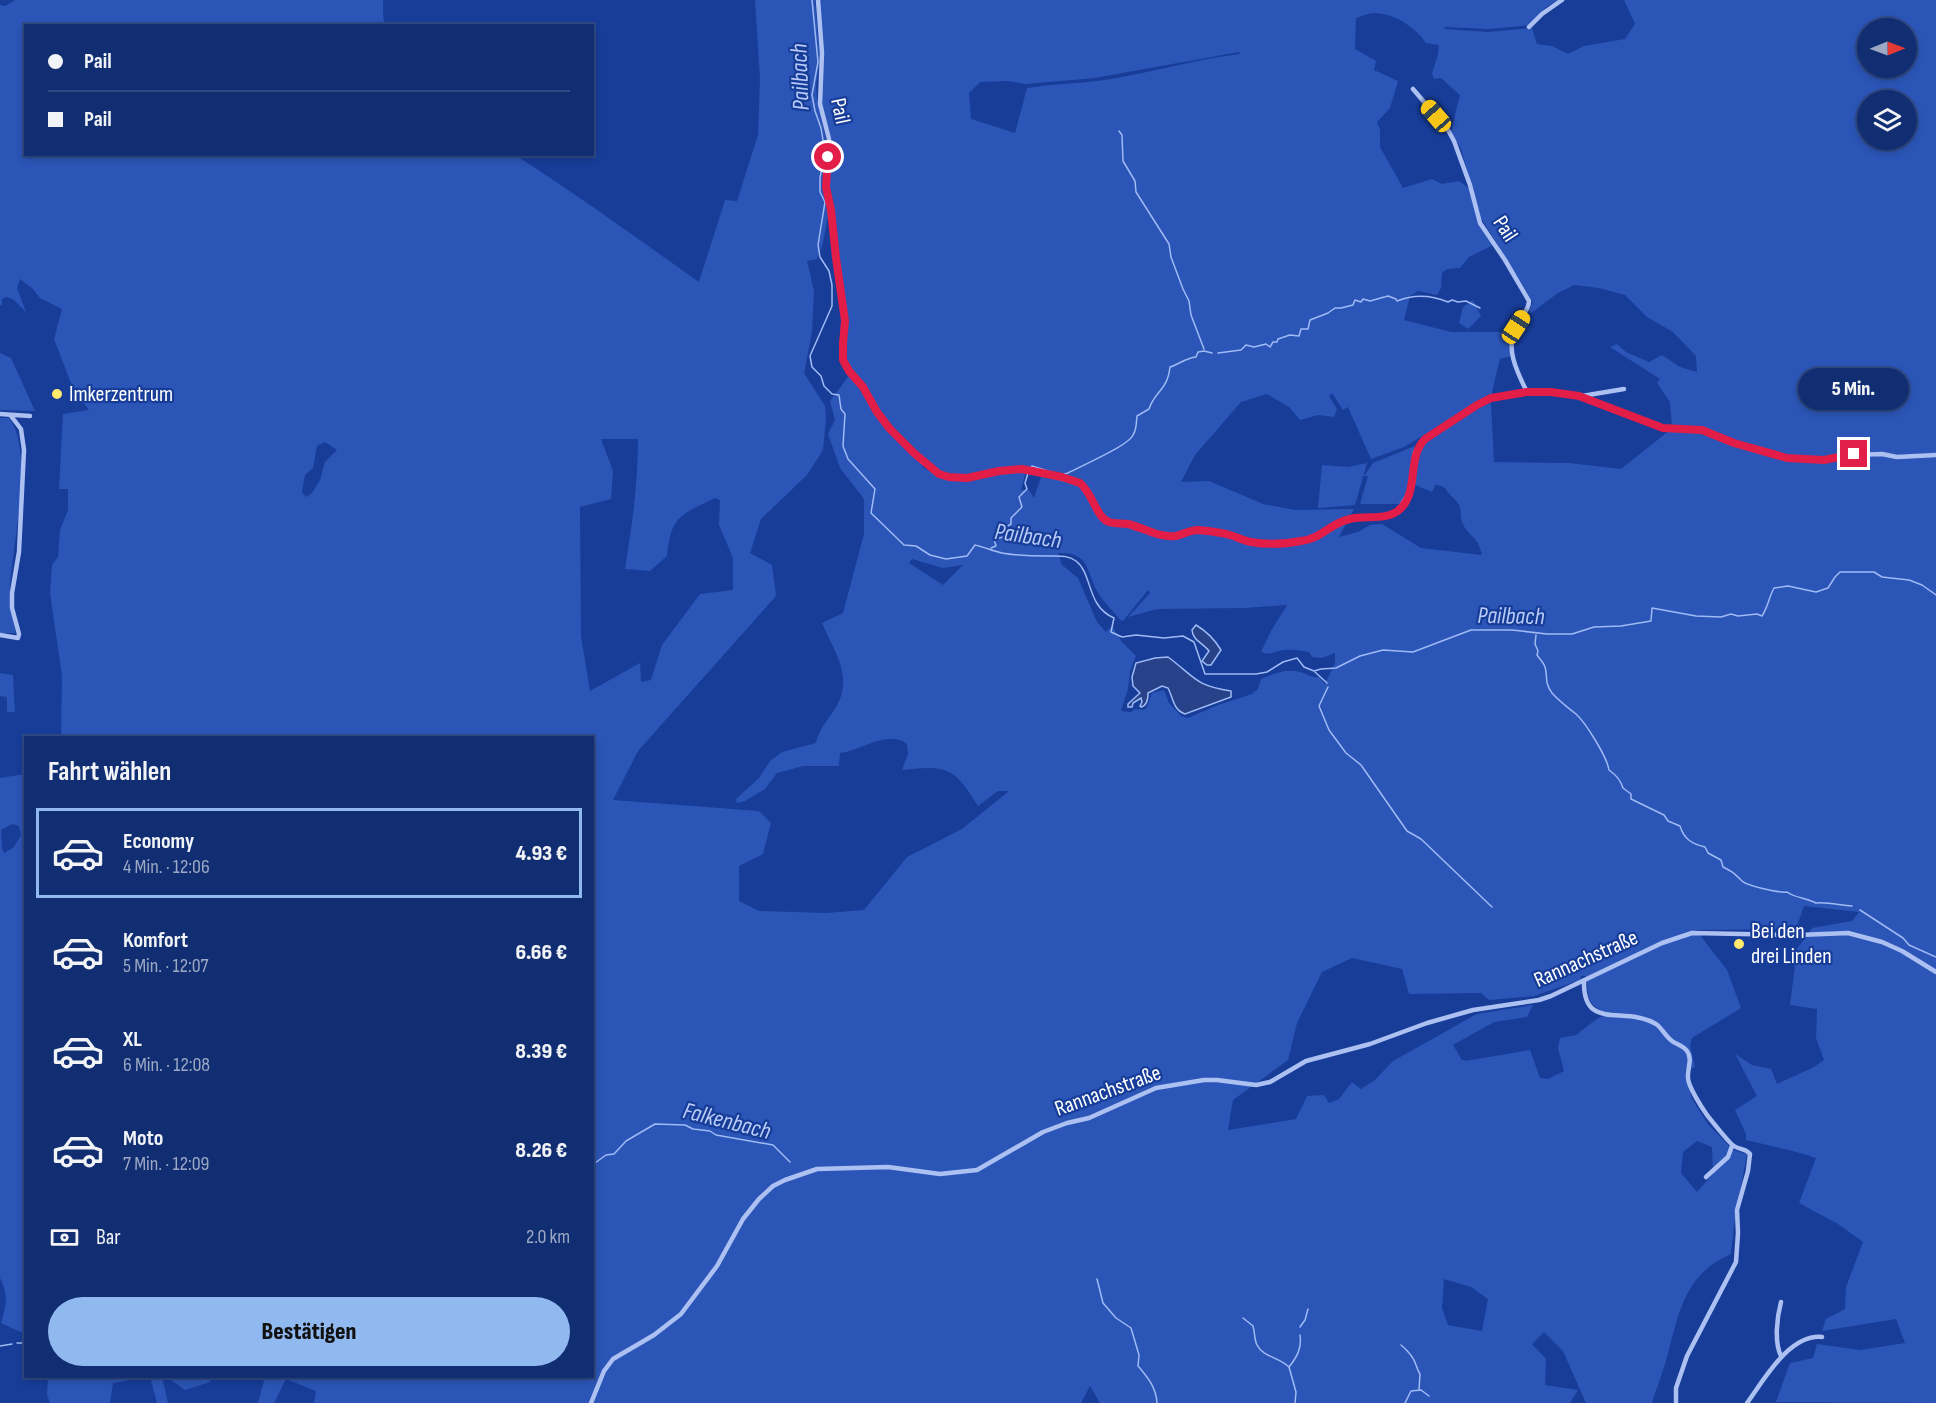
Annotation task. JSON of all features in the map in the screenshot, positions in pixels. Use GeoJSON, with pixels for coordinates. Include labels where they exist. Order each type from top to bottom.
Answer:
{"type":"FeatureCollection","features":[{"type":"Feature","properties":{"kind":"street","name":"Pail"},"geometry":{"type":"LineString","coordinates":[[818,0],[822,53],[819,104],[829,139],[826,187],[845,321],[843,360],[849,371],[859,380],[877,412],[890,429],[922,462],[939,474],[967,478],[1009,469],[1032,470],[1080,483],[1093,499],[1098,512],[1109,522],[1128,524],[1164,536],[1177,536],[1194,530],[1228,534],[1258,543],[1300,542],[1316,538],[1338,523],[1350,519],[1391,514],[1399,509],[1409,493],[1415,452],[1419,444],[1491,398],[1527,392],[1558,392],[1579,396],[1663,428],[1702,430],[1742,446],[1787,458],[1816,460],[1854,454],[1936,455]]}},
{"type":"Feature","properties":{"kind":"street"},"geometry":{"type":"LineString","coordinates":[[1529,27],[1542,14],[1562,0]]}},
{"type":"Feature","properties":{"kind":"street","name":"Pail"},"geometry":{"type":"LineString","coordinates":[[1413,89],[1448,130],[1470,185],[1480,223],[1506,260],[1529,301],[1528,308],[1516,327],[1512,340],[1513,359],[1527,392]]}},
{"type":"Feature","properties":{"kind":"street","name":"Pail"},"geometry":{"type":"LineString","coordinates":[[1579,396],[1624,389]]}},
{"type":"Feature","properties":{"kind":"street"},"geometry":{"type":"LineString","coordinates":[[0,414],[30,416]]}},
{"type":"Feature","properties":{"kind":"street"},"geometry":{"type":"LineString","coordinates":[[0,635],[18,638],[19,634],[12,608],[12,592],[20,544],[24,450],[21,429],[11,416]]}},
{"type":"Feature","properties":{"kind":"street","name":"Rannachstraße"},"geometry":{"type":"LineString","coordinates":[[591,1403],[604,1371],[613,1359],[654,1335],[681,1314],[717,1266],[748,1212],[759,1199],[773,1186],[817,1169],[888,1167],[940,1174],[977,1170],[1043,1132],[1089,1118],[1156,1089],[1204,1080],[1256,1085],[1270,1082],[1305,1061],[1370,1044],[1414,1027],[1473,1011],[1539,1000],[1563,991],[1672,938],[1700,932],[1862,935],[1902,951],[1936,972]]}},
{"type":"Feature","properties":{"kind":"street"},"geometry":{"type":"LineString","coordinates":[[1584,981],[1586,1002],[1594,1011],[1601,1014],[1628,1015],[1657,1025],[1672,1041],[1687,1051],[1690,1058],[1689,1084],[1707,1114],[1732,1146],[1746,1149],[1750,1154],[1748,1171],[1737,1210],[1736,1262],[1687,1356],[1678,1381],[1676,1403]]}},
{"type":"Feature","properties":{"kind":"street"},"geometry":{"type":"LineString","coordinates":[[1706,1177],[1728,1157],[1732,1146]]}},
{"type":"Feature","properties":{"kind":"street"},"geometry":{"type":"LineString","coordinates":[[1781,1302],[1778,1335],[1781,1356]]}},
{"type":"Feature","properties":{"kind":"street"},"geometry":{"type":"LineString","coordinates":[[1747,1403],[1781,1356],[1797,1344],[1814,1337],[1822,1337]]}},
{"type":"Feature","properties":{"kind":"shaded area"},"geometry":{"type":"Polygon","coordinates":[[[15,0],[383,0],[385,24],[24,24],[24,156],[517,156],[585,201],[699,282],[725,200],[737,201],[758,135],[760,78],[755,0],[815,0],[820,58],[816,85],[827,143],[823,186],[828,216],[823,243],[817,259],[807,261],[814,291],[812,332],[804,373],[825,406],[823,450],[807,475],[761,519],[750,553],[772,565],[776,596],[638,751],[613,800],[759,811],[771,823],[763,854],[739,866],[739,901],[759,911],[826,913],[864,910],[907,857],[962,829],[1009,791],[998,791],[978,806],[962,783],[948,772],[929,768],[902,770],[908,754],[907,744],[891,739],[840,753],[839,766],[803,766],[777,773],[765,789],[745,801],[737,803],[736,799],[759,778],[770,761],[782,752],[816,743],[841,696],[843,675],[822,623],[843,613],[864,534],[864,499],[840,468],[828,434],[835,420],[830,401],[848,377],[858,381],[885,427],[924,468],[947,480],[949,478],[922,462],[890,429],[877,412],[859,380],[849,371],[843,360],[845,321],[826,187],[829,139],[820,104],[822,53],[818,0],[1558,0],[1546,7],[1530,25],[1489,29],[1445,27],[1444,29],[1488,32],[1532,28],[1537,44],[1552,46],[1568,54],[1584,46],[1625,39],[1635,24],[1624,0],[1936,0],[1936,453],[1898,455],[1883,452],[1864,453],[1863,451],[1857,454],[1818,459],[1786,456],[1758,450],[1694,427],[1672,427],[1670,402],[1657,383],[1660,379],[1610,347],[1617,344],[1626,352],[1649,362],[1662,355],[1680,367],[1697,372],[1696,356],[1673,332],[1647,317],[1625,295],[1599,288],[1574,285],[1558,293],[1531,313],[1529,311],[1533,302],[1481,218],[1461,149],[1451,131],[1460,95],[1441,78],[1434,79],[1432,73],[1439,45],[1426,43],[1410,26],[1396,18],[1374,13],[1356,18],[1355,49],[1376,61],[1374,70],[1398,81],[1390,108],[1377,122],[1380,130],[1380,147],[1403,188],[1432,179],[1442,184],[1459,181],[1470,189],[1477,220],[1493,245],[1469,257],[1460,268],[1447,269],[1442,273],[1441,288],[1437,295],[1418,291],[1410,296],[1404,320],[1451,332],[1507,332],[1512,356],[1500,359],[1491,396],[1404,447],[1371,459],[1348,407],[1343,410],[1332,393],[1329,396],[1337,409],[1334,417],[1318,415],[1300,420],[1289,407],[1267,394],[1241,402],[1195,455],[1181,482],[1209,481],[1263,504],[1295,510],[1354,509],[1339,537],[1358,532],[1370,525],[1382,524],[1421,548],[1482,555],[1478,544],[1462,522],[1458,503],[1445,488],[1436,484],[1432,492],[1415,485],[1414,470],[1422,445],[1477,408],[1491,403],[1494,462],[1569,463],[1621,469],[1670,430],[1702,431],[1754,451],[1795,460],[1826,460],[1853,456],[1864,465],[1863,456],[1936,457],[1936,1403],[1776,1402],[1790,1363],[1813,1358],[1817,1344],[1860,1350],[1905,1343],[1896,1319],[1822,1331],[1826,1319],[1845,1309],[1846,1287],[1863,1242],[1838,1224],[1799,1203],[1816,1158],[1746,1140],[1746,1134],[1735,1110],[1757,1096],[1735,1054],[1752,1065],[1771,1069],[1777,1084],[1824,1060],[1816,1038],[1817,1009],[1790,1005],[1797,949],[1812,928],[1852,921],[1859,912],[1804,906],[1796,929],[1696,930],[1727,970],[1741,1008],[1692,1038],[1690,1045],[1695,1067],[1685,1071],[1692,1099],[1708,1124],[1733,1150],[1747,1154],[1731,1254],[1714,1263],[1702,1274],[1684,1300],[1652,1403],[1586,1403],[1563,1351],[1544,1332],[1532,1344],[1546,1359],[1545,1385],[1578,1390],[1570,1403],[1100,1403],[1090,1386],[1081,1403],[314,1403],[316,1391],[286,1379],[274,1403],[258,1403],[265,1378],[594,1378],[594,736],[61,736],[62,676],[50,593],[52,565],[58,557],[60,530],[68,510],[68,489],[59,489],[63,414],[89,410],[74,391],[54,339],[62,309],[40,298],[20,279],[17,288],[26,312],[14,300],[6,297],[2,299],[2,305],[0,305],[0,5],[5,6],[15,0]],[[1239,52],[1095,78],[1026,84],[1008,81],[980,82],[969,93],[971,119],[1015,133],[1027,88],[1111,79],[1240,54],[1239,52]],[[601,439],[613,471],[611,499],[580,507],[581,636],[590,691],[640,663],[641,682],[651,680],[662,645],[700,594],[733,590],[733,558],[719,525],[720,500],[715,498],[680,518],[671,532],[667,556],[650,571],[625,569],[634,504],[638,439],[601,439]],[[325,442],[317,446],[313,468],[305,475],[302,492],[306,497],[312,493],[320,480],[325,462],[337,450],[325,442]],[[1009,469],[968,478],[1019,470],[1026,471],[1021,490],[1029,490],[1034,498],[1042,474],[1061,478],[1086,490],[1098,512],[1091,496],[1086,489],[1080,483],[1032,470],[1009,469]],[[1058,553],[1062,565],[1078,578],[1097,622],[1106,632],[1112,626],[1122,642],[1136,656],[1130,671],[1128,689],[1121,711],[1144,710],[1152,693],[1164,690],[1169,703],[1181,716],[1188,718],[1252,694],[1258,689],[1261,679],[1280,672],[1295,671],[1319,677],[1325,684],[1335,663],[1335,653],[1322,658],[1312,657],[1309,652],[1294,650],[1261,652],[1287,605],[1157,609],[1128,617],[1150,593],[1148,590],[1123,621],[1120,620],[1101,597],[1081,558],[1068,553],[1058,553]],[[912,559],[909,563],[943,585],[963,565],[943,568],[912,559]],[[1352,958],[1322,972],[1297,1023],[1288,1060],[1233,1100],[1228,1130],[1296,1119],[1307,1096],[1324,1095],[1329,1103],[1339,1099],[1352,1082],[1361,1089],[1375,1080],[1393,1061],[1477,1014],[1533,1005],[1527,1017],[1494,1022],[1453,1045],[1465,1061],[1530,1050],[1540,1078],[1548,1079],[1564,1071],[1558,1048],[1560,1038],[1576,1035],[1598,1018],[1610,1014],[1592,1004],[1588,996],[1586,976],[1534,996],[1489,1000],[1481,993],[1409,994],[1402,969],[1352,958]],[[1697,1141],[1683,1152],[1681,1173],[1697,1192],[1713,1174],[1712,1147],[1697,1141]],[[1444,1279],[1442,1308],[1448,1325],[1482,1331],[1488,1299],[1471,1287],[1444,1279]]]}},
{"type":"Feature","properties":{"kind":"shaded area"},"geometry":{"type":"Polygon","coordinates":[[[1473,300],[1481,316],[1468,329],[1459,323],[1463,307],[1473,300]]]}},
{"type":"Feature","properties":{"kind":"shaded area"},"geometry":{"type":"Polygon","coordinates":[[[0,353],[11,358],[35,411],[0,410],[0,353]]]}},
{"type":"Feature","properties":{"kind":"shaded area"},"geometry":{"type":"Polygon","coordinates":[[[0,418],[9,418],[17,433],[20,452],[20,500],[10,593],[16,633],[0,633],[0,418]]]}},
{"type":"Feature","properties":{"kind":"shaded area"},"geometry":{"type":"Polygon","coordinates":[[[1415,446],[1408,491],[1402,504],[1360,504],[1368,476],[1364,476],[1373,463],[1415,446]]]}},
{"type":"Feature","properties":{"kind":"shaded area"},"geometry":{"type":"Polygon","coordinates":[[[1367,463],[1355,505],[1318,508],[1322,465],[1348,467],[1367,463]]]}},
{"type":"Feature","properties":{"kind":"shaded area"},"geometry":{"type":"Polygon","coordinates":[[[1196,625],[1210,636],[1221,650],[1211,665],[1202,661],[1209,651],[1194,637],[1192,630],[1196,625]]]}},
{"type":"Feature","properties":{"kind":"shaded area"},"geometry":{"type":"Polygon","coordinates":[[[1168,657],[1202,683],[1231,691],[1231,697],[1185,714],[1176,706],[1168,688],[1162,686],[1148,693],[1145,705],[1140,706],[1141,698],[1133,703],[1132,707],[1128,707],[1128,704],[1140,693],[1133,686],[1132,677],[1136,663],[1168,657]]]}},
{"type":"Feature","properties":{"kind":"shaded area"},"geometry":{"type":"Polygon","coordinates":[[[0,673],[13,675],[15,712],[7,712],[7,697],[0,696],[0,673]]]}},
{"type":"Feature","properties":{"kind":"shaded area"},"geometry":{"type":"Polygon","coordinates":[[[24,774],[24,1334],[1,1323],[6,1300],[0,1278],[0,778],[24,774]],[[12,824],[1,830],[4,853],[13,848],[21,835],[19,826],[12,824]]]}},
{"type":"Feature","properties":{"kind":"shaded area"},"geometry":{"type":"Polygon","coordinates":[[[48,1378],[144,1378],[113,1383],[110,1403],[50,1403],[47,1395],[48,1378]]]}},
{"type":"Feature","properties":{"kind":"shaded area"},"geometry":{"type":"Polygon","coordinates":[[[150,1378],[162,1378],[168,1403],[157,1403],[150,1378]]]}},
{"type":"Feature","properties":{"kind":"shaded area"},"geometry":{"type":"Polygon","coordinates":[[[168,1378],[212,1378],[210,1382],[185,1390],[168,1378]]]}},
{"type":"Feature","properties":{"kind":"waterway","name":"Pailbach"},"geometry":{"type":"LineString","coordinates":[[812,0],[818,62],[812,95],[825,152],[820,178],[820,192],[825,202],[818,245],[820,257],[829,271],[832,306],[810,356],[812,367],[821,376],[824,386],[832,394],[839,395],[841,409],[845,414],[843,446],[848,459],[875,489],[871,513],[904,545],[916,546],[930,555],[946,559],[967,556],[975,545],[1008,554],[1070,558],[1081,567],[1099,606],[1114,618],[1111,632],[1122,637],[1183,636],[1194,642],[1205,674],[1256,674],[1267,672],[1283,662],[1297,658],[1304,667],[1314,671],[1336,668],[1360,656],[1383,650],[1413,652],[1471,630],[1572,634],[1594,627],[1621,626],[1651,621],[1652,608],[1696,616],[1721,617],[1731,614],[1762,616],[1774,588],[1788,586],[1816,592],[1828,588],[1840,572],[1874,572],[1882,577],[1909,580],[1922,585],[1936,595]]}},
{"type":"Feature","properties":{"kind":"waterway"},"geometry":{"type":"LineString","coordinates":[[1119,131],[1122,135],[1123,161],[1135,181],[1136,192],[1169,244],[1171,257],[1189,301],[1191,315],[1204,349]]}},
{"type":"Feature","properties":{"kind":"waterway"},"geometry":{"type":"LineString","coordinates":[[1218,353],[1241,350],[1246,345],[1254,347],[1266,344],[1270,347],[1278,339],[1290,335],[1299,336],[1301,329],[1308,329],[1310,320],[1335,308],[1353,305],[1355,300],[1370,301],[1388,296],[1397,301],[1422,296],[1448,302],[1466,301],[1480,308]]}},
{"type":"Feature","properties":{"kind":"waterway"},"geometry":{"type":"LineString","coordinates":[[1030,468],[1032,466],[1061,475],[1123,445],[1134,433],[1137,416],[1149,409],[1154,398],[1164,386],[1170,367],[1196,357],[1198,352],[1212,353]]}},
{"type":"Feature","properties":{"kind":"waterway"},"geometry":{"type":"LineString","coordinates":[[991,548],[996,546],[994,539],[1007,534],[1003,529],[1011,524],[1011,518],[1022,507],[1019,497],[1027,489],[1025,483],[1028,473]]}},
{"type":"Feature","properties":{"kind":"waterway"},"geometry":{"type":"LineString","coordinates":[[1536,635],[1537,655],[1544,665],[1550,689],[1585,725],[1600,749],[1609,770],[1618,778],[1623,788],[1631,794],[1631,799],[1664,815],[1668,821],[1680,826],[1689,840],[1705,847],[1708,853],[1721,860],[1723,867],[1745,883],[1763,889],[1787,892],[1816,903],[1852,906]]}},
{"type":"Feature","properties":{"kind":"waterway"},"geometry":{"type":"LineString","coordinates":[[1315,672],[1327,683]]}},
{"type":"Feature","properties":{"kind":"waterway"},"geometry":{"type":"LineString","coordinates":[[1328,687],[1319,706],[1329,730],[1346,753],[1361,765],[1407,831],[1421,839],[1492,907]]}},
{"type":"Feature","properties":{"kind":"waterway"},"geometry":{"type":"LineString","coordinates":[[1860,910],[1903,938],[1909,945],[1936,957]]}},
{"type":"Feature","properties":{"kind":"waterway","name":"Falkenbach"},"geometry":{"type":"LineString","coordinates":[[594,1163],[606,1155],[614,1154],[626,1141],[655,1124],[685,1125],[693,1129],[710,1131],[716,1135],[773,1145],[790,1162]]}},
{"type":"Feature","properties":{"kind":"waterway"},"geometry":{"type":"LineString","coordinates":[[1097,1279],[1103,1303],[1116,1318],[1131,1328],[1139,1355],[1138,1366],[1153,1387],[1157,1403]]}},
{"type":"Feature","properties":{"kind":"waterway"},"geometry":{"type":"LineString","coordinates":[[1300,1327],[1308,1309]]}},
{"type":"Feature","properties":{"kind":"waterway"},"geometry":{"type":"LineString","coordinates":[[1243,1318],[1253,1326],[1256,1343],[1260,1349],[1289,1367]]}},
{"type":"Feature","properties":{"kind":"waterway"},"geometry":{"type":"LineString","coordinates":[[1295,1403],[1296,1392],[1289,1367],[1298,1352],[1300,1335]]}},
{"type":"Feature","properties":{"kind":"waterway","name":"Falkenbach"},"geometry":{"type":"LineString","coordinates":[[17,1343],[24,1343]]}},
{"type":"Feature","properties":{"kind":"waterway","name":"Falkenbach"},"geometry":{"type":"LineString","coordinates":[[0,1346],[12,1344]]}},
{"type":"Feature","properties":{"kind":"waterway"},"geometry":{"type":"LineString","coordinates":[[1401,1345],[1412,1357],[1420,1374],[1419,1390]]}},
{"type":"Feature","properties":{"kind":"waterway"},"geometry":{"type":"LineString","coordinates":[[1405,1403],[1411,1391],[1421,1390],[1429,1396]]}},
{"type":"Feature","properties":{"kind":"place","name":"Imkerzentrum"},"geometry":{"type":"Point","coordinates":[57,394]}},
{"type":"Feature","properties":{"kind":"place","name":"Bei den drei Linden"},"geometry":{"type":"Point","coordinates":[1739,944]}},
{"type":"Feature","properties":{"kind":"route"},"geometry":{"type":"LineString","coordinates":[[828,157],[826,187],[845,321],[843,360],[849,371],[859,380],[877,412],[890,429],[922,462],[939,474],[949,477],[967,478],[1009,469],[1032,470],[1080,483],[1093,499],[1098,512],[1109,522],[1128,524],[1164,536],[1177,536],[1194,530],[1228,534],[1250,542],[1266,544],[1300,542],[1316,538],[1338,523],[1350,519],[1391,514],[1405,503],[1409,493],[1415,452],[1419,444],[1491,398],[1527,392],[1551,392],[1579,396],[1663,428],[1702,430],[1734,443],[1787,458],[1824,460],[1854,454]]}}]}
